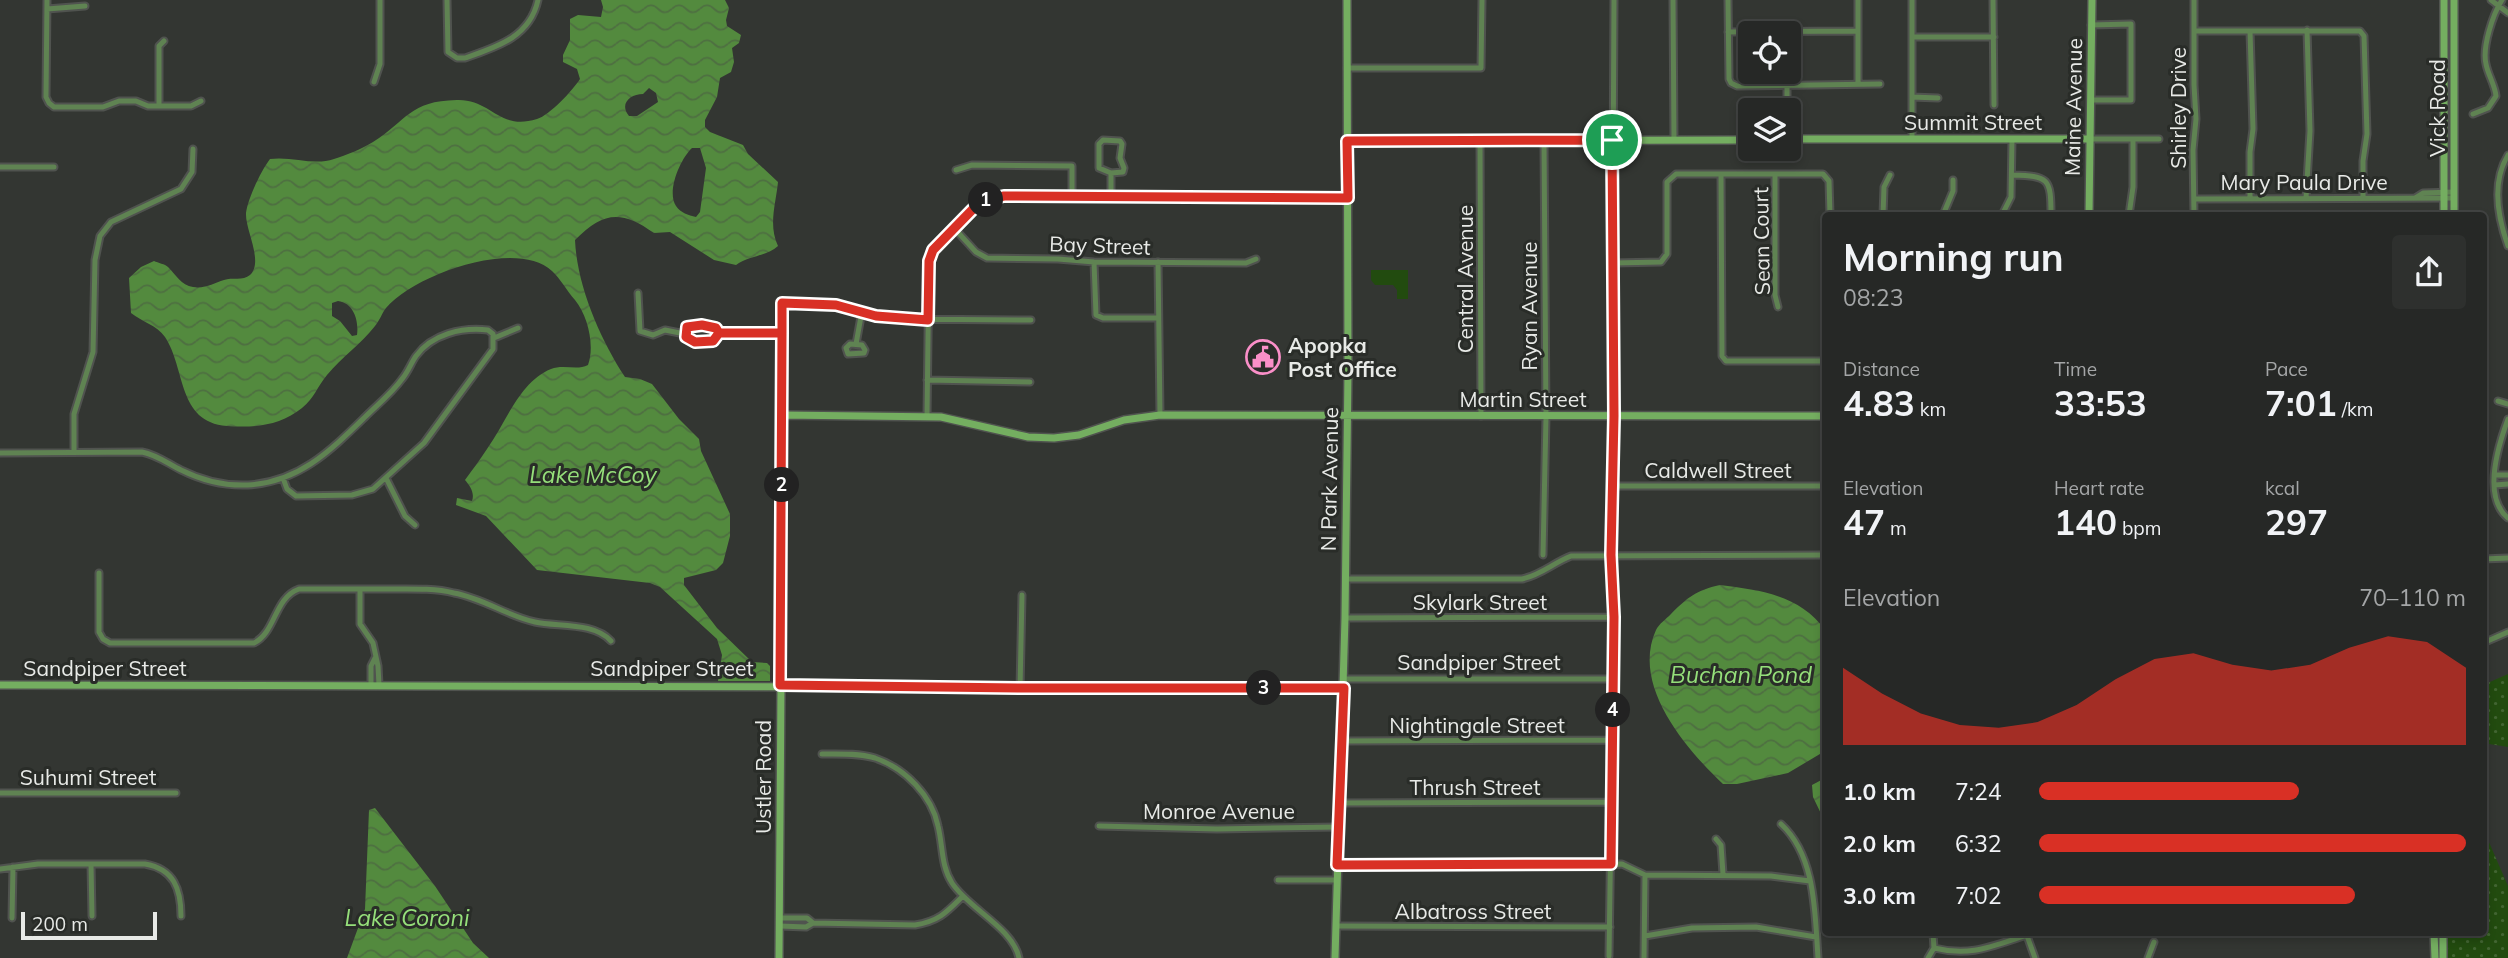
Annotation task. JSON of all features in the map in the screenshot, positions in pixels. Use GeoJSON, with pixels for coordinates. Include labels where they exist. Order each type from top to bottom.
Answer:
{"type":"FeatureCollection","features":[{"type":"Feature","properties":{"kind":"street"},"geometry":{"type":"LineString","coordinates":[[47,0],[46,97],[48,103],[54,107],[103,107],[135,101],[148,106],[191,106],[201,101]]}},
{"type":"Feature","properties":{"kind":"street"},"geometry":{"type":"LineString","coordinates":[[373,82],[380,64],[380,0]]}},
{"type":"Feature","properties":{"kind":"street"},"geometry":{"type":"LineString","coordinates":[[447,0],[447,46],[451,55],[465,58],[510,41],[530,20],[538,0]]}},
{"type":"Feature","properties":{"kind":"street","name":"N Park Avenue"},"geometry":{"type":"LineString","coordinates":[[1335,958],[1346,579],[1347,0]]}},
{"type":"Feature","properties":{"kind":"street"},"geometry":{"type":"LineString","coordinates":[[1347,68],[1481,68],[1482,0]]}},
{"type":"Feature","properties":{"kind":"street"},"geometry":{"type":"LineString","coordinates":[[1609,956],[1614,617],[1611,555],[1614,416],[1614,0]]}},
{"type":"Feature","properties":{"kind":"street"},"geometry":{"type":"LineString","coordinates":[[1673,0],[1674,140]]}},
{"type":"Feature","properties":{"kind":"street"},"geometry":{"type":"LineString","coordinates":[[1728,0],[1731,83],[1737,86],[1880,85]]}},
{"type":"Feature","properties":{"kind":"street"},"geometry":{"type":"LineString","coordinates":[[1857,0],[1858,84]]}},
{"type":"Feature","properties":{"kind":"street"},"geometry":{"type":"LineString","coordinates":[[1912,0],[1912,139]]}},
{"type":"Feature","properties":{"kind":"street"},"geometry":{"type":"LineString","coordinates":[[1993,0],[1994,105]]}},
{"type":"Feature","properties":{"kind":"street","name":"Maine Avenue"},"geometry":{"type":"LineString","coordinates":[[2090,212],[2092,0]]}},
{"type":"Feature","properties":{"kind":"street","name":"Shirley Drive"},"geometry":{"type":"LineString","coordinates":[[2194,0],[2194,212]]}},
{"type":"Feature","properties":{"kind":"street","name":"Vick Road"},"geometry":{"type":"LineString","coordinates":[[2444,0],[2444,212]]}},
{"type":"Feature","properties":{"kind":"street","name":"Vick Road"},"geometry":{"type":"LineString","coordinates":[[2454,0],[2454,212]]}},
{"type":"Feature","properties":{"kind":"street"},"geometry":{"type":"LineString","coordinates":[[2491,0],[2500,3],[2508,13]]}},
{"type":"Feature","properties":{"kind":"street"},"geometry":{"type":"LineString","coordinates":[[2473,114],[2488,108],[2496,96],[2485,63],[2485,52],[2500,3]]}},
{"type":"Feature","properties":{"kind":"street"},"geometry":{"type":"LineString","coordinates":[[47,9],[85,6]]}},
{"type":"Feature","properties":{"kind":"street"},"geometry":{"type":"LineString","coordinates":[[2091,25],[2131,24],[2131,100],[2091,100]]}},
{"type":"Feature","properties":{"kind":"street"},"geometry":{"type":"LineString","coordinates":[[2306,198],[2310,131],[2307,30]]}},
{"type":"Feature","properties":{"kind":"street"},"geometry":{"type":"LineString","coordinates":[[1728,32],[1857,31]]}},
{"type":"Feature","properties":{"kind":"street"},"geometry":{"type":"LineString","coordinates":[[2194,31],[2360,31],[2364,36],[2367,134],[2363,161],[2363,197]]}},
{"type":"Feature","properties":{"kind":"street"},"geometry":{"type":"LineString","coordinates":[[2250,31],[2253,129],[2250,198]]}},
{"type":"Feature","properties":{"kind":"street"},"geometry":{"type":"LineString","coordinates":[[1912,37],[1994,37]]}},
{"type":"Feature","properties":{"kind":"street"},"geometry":{"type":"LineString","coordinates":[[159,106],[159,46],[164,41]]}},
{"type":"Feature","properties":{"kind":"street"},"geometry":{"type":"LineString","coordinates":[[1787,85],[1787,98]]}},
{"type":"Feature","properties":{"kind":"street"},"geometry":{"type":"LineString","coordinates":[[1912,97],[1938,98]]}},
{"type":"Feature","properties":{"kind":"street","name":"Summit Street"},"geometry":{"type":"LineString","coordinates":[[1801,139],[2158,139]]}},
{"type":"Feature","properties":{"kind":"street"},"geometry":{"type":"LineString","coordinates":[[2004,212],[2011,197],[2012,139]]}},
{"type":"Feature","properties":{"kind":"street"},"geometry":{"type":"LineString","coordinates":[[2129,212],[2133,187],[2133,139]]}},
{"type":"Feature","properties":{"kind":"street"},"geometry":{"type":"LineString","coordinates":[[1103,140],[1120,141],[1124,148],[1121,158],[1124,170],[1111,173],[1099,169],[1097,165],[1099,144],[1103,140]]}},
{"type":"Feature","properties":{"kind":"street"},"geometry":{"type":"LineString","coordinates":[[1347,141],[1738,140]]}},
{"type":"Feature","properties":{"kind":"street","name":"Central Avenue"},"geometry":{"type":"LineString","coordinates":[[1480,141],[1481,416]]}},
{"type":"Feature","properties":{"kind":"street","name":"Ryan Avenue"},"geometry":{"type":"LineString","coordinates":[[1543,555],[1546,417],[1544,141]]}},
{"type":"Feature","properties":{"kind":"street"},"geometry":{"type":"LineString","coordinates":[[74,452],[74,414],[93,352],[95,260],[100,236],[111,222],[181,188],[192,172],[193,149]]}},
{"type":"Feature","properties":{"kind":"street"},"geometry":{"type":"LineString","coordinates":[[2508,156],[2501,171],[2498,200],[2500,226],[2508,246]]}},
{"type":"Feature","properties":{"kind":"street"},"geometry":{"type":"LineString","coordinates":[[956,170],[972,164],[1072,166],[1072,197]]}},
{"type":"Feature","properties":{"kind":"street"},"geometry":{"type":"LineString","coordinates":[[0,167],[54,167]]}},
{"type":"Feature","properties":{"kind":"street"},"geometry":{"type":"LineString","coordinates":[[1111,173],[1111,197]]}},
{"type":"Feature","properties":{"kind":"street"},"geometry":{"type":"LineString","coordinates":[[1613,262],[1664,260],[1667,254],[1667,187],[1670,178],[1679,173],[1817,173],[1827,177],[1830,186],[1830,212]]}},
{"type":"Feature","properties":{"kind":"street"},"geometry":{"type":"LineString","coordinates":[[1721,174],[1722,356],[1726,361],[1822,361]]}},
{"type":"Feature","properties":{"kind":"street","name":"Sean Court"},"geometry":{"type":"LineString","coordinates":[[1775,174],[1775,295],[1778,307]]}},
{"type":"Feature","properties":{"kind":"street"},"geometry":{"type":"LineString","coordinates":[[1883,212],[1884,187],[1890,175]]}},
{"type":"Feature","properties":{"kind":"street"},"geometry":{"type":"LineString","coordinates":[[2011,175],[2033,176],[2048,183],[2051,190],[2050,212]]}},
{"type":"Feature","properties":{"kind":"street"},"geometry":{"type":"LineString","coordinates":[[1944,212],[1953,191],[1953,180]]}},
{"type":"Feature","properties":{"kind":"street","name":"Mary Paula Drive"},"geometry":{"type":"LineString","coordinates":[[2194,199],[2415,198],[2423,193],[2454,195]]}},
{"type":"Feature","properties":{"kind":"street"},"geometry":{"type":"LineString","coordinates":[[927,416],[929,261],[933,250],[986,200],[1004,196],[1348,198]]}},
{"type":"Feature","properties":{"kind":"street","name":"Bay Street"},"geometry":{"type":"LineString","coordinates":[[954,228],[976,252],[987,258],[1094,262],[1246,262],[1256,259]]}},
{"type":"Feature","properties":{"kind":"street"},"geometry":{"type":"LineString","coordinates":[[1094,262],[1096,315],[1103,318],[1158,318]]}},
{"type":"Feature","properties":{"kind":"street"},"geometry":{"type":"LineString","coordinates":[[1158,262],[1160,415]]}},
{"type":"Feature","properties":{"kind":"street"},"geometry":{"type":"LineString","coordinates":[[638,293],[640,331],[653,335],[665,330],[685,334],[695,342],[713,341],[719,333]]}},
{"type":"Feature","properties":{"kind":"street","name":"Ustler Road"},"geometry":{"type":"LineString","coordinates":[[779,958],[782,303],[836,305],[862,311]]}},
{"type":"Feature","properties":{"kind":"street"},"geometry":{"type":"LineString","coordinates":[[856,344],[862,311],[889,317],[928,320],[1031,320]]}},
{"type":"Feature","properties":{"kind":"street"},"geometry":{"type":"LineString","coordinates":[[685,334],[689,326],[702,325],[714,326],[719,333]]}},
{"type":"Feature","properties":{"kind":"street"},"geometry":{"type":"LineString","coordinates":[[494,338],[518,328]]}},
{"type":"Feature","properties":{"kind":"street"},"geometry":{"type":"LineString","coordinates":[[0,453],[151,454],[194,476],[229,484],[265,483],[303,470],[330,452],[402,380],[424,347],[438,338],[449,333],[482,329],[488,330],[494,338],[493,349],[435,430],[373,489],[352,495],[296,496],[286,489],[283,478]]}},
{"type":"Feature","properties":{"kind":"street"},"geometry":{"type":"LineString","coordinates":[[719,333],[782,333]]}},
{"type":"Feature","properties":{"kind":"street"},"geometry":{"type":"LineString","coordinates":[[927,380],[1030,382]]}},
{"type":"Feature","properties":{"kind":"street"},"geometry":{"type":"LineString","coordinates":[[2498,401],[2508,404]]}},
{"type":"Feature","properties":{"kind":"street","name":"Martin Street"},"geometry":{"type":"LineString","coordinates":[[783,415],[927,416],[958,419],[1028,437],[1054,438],[1079,435],[1124,420],[1160,415],[1822,416]]}},
{"type":"Feature","properties":{"kind":"street"},"geometry":{"type":"LineString","coordinates":[[2508,419],[2496,456],[2495,475],[2498,509],[2508,518]]}},
{"type":"Feature","properties":{"kind":"street"},"geometry":{"type":"LineString","coordinates":[[2495,475],[2508,475]]}},
{"type":"Feature","properties":{"kind":"street"},"geometry":{"type":"LineString","coordinates":[[386,478],[405,516],[415,525]]}},
{"type":"Feature","properties":{"kind":"street"},"geometry":{"type":"LineString","coordinates":[[2495,485],[2508,484]]}},
{"type":"Feature","properties":{"kind":"street","name":"Caldwell Street"},"geometry":{"type":"LineString","coordinates":[[1612,486],[1822,485]]}},
{"type":"Feature","properties":{"kind":"street"},"geometry":{"type":"LineString","coordinates":[[1346,579],[1522,579],[1538,576],[1558,561],[1571,556],[1822,555]]}},
{"type":"Feature","properties":{"kind":"street"},"geometry":{"type":"LineString","coordinates":[[2487,559],[2508,558]]}},
{"type":"Feature","properties":{"kind":"street"},"geometry":{"type":"LineString","coordinates":[[99,573],[99,632],[103,639],[110,643],[254,643],[263,638],[284,600],[291,592],[299,589],[454,593],[537,622],[605,634],[611,641]]}},
{"type":"Feature","properties":{"kind":"street"},"geometry":{"type":"LineString","coordinates":[[360,589],[360,624],[373,643],[378,666],[375,685]]}},
{"type":"Feature","properties":{"kind":"street"},"geometry":{"type":"LineString","coordinates":[[1020,688],[1022,595]]}},
{"type":"Feature","properties":{"kind":"street","name":"Skylark Street"},"geometry":{"type":"LineString","coordinates":[[1345,618],[1614,617]]}},
{"type":"Feature","properties":{"kind":"street"},"geometry":{"type":"LineString","coordinates":[[2487,641],[2508,632]]}},
{"type":"Feature","properties":{"kind":"street","name":"Sandpiper Street"},"geometry":{"type":"LineString","coordinates":[[0,685],[780,685],[1020,688],[1613,679]]}},
{"type":"Feature","properties":{"kind":"street","name":"Nightingale Street"},"geometry":{"type":"LineString","coordinates":[[1342,741],[1613,740]]}},
{"type":"Feature","properties":{"kind":"street"},"geometry":{"type":"LineString","coordinates":[[822,754],[873,757],[887,763],[915,785],[938,823],[946,869],[952,883],[962,896],[1009,939],[1019,958]]}},
{"type":"Feature","properties":{"kind":"street","name":"Suhumi Street"},"geometry":{"type":"LineString","coordinates":[[0,793],[176,793]]}},
{"type":"Feature","properties":{"kind":"street","name":"Thrush Street"},"geometry":{"type":"LineString","coordinates":[[1339,803],[1612,802]]}},
{"type":"Feature","properties":{"kind":"street"},"geometry":{"type":"LineString","coordinates":[[1781,824],[1792,834],[1810,881],[1818,958]]}},
{"type":"Feature","properties":{"kind":"street","name":"Monroe Avenue"},"geometry":{"type":"LineString","coordinates":[[1099,826],[1217,829],[1338,827]]}},
{"type":"Feature","properties":{"kind":"street"},"geometry":{"type":"LineString","coordinates":[[1716,839],[1721,845],[1723,874]]}},
{"type":"Feature","properties":{"kind":"street"},"geometry":{"type":"LineString","coordinates":[[0,869],[38,864],[145,864],[166,871],[178,886],[181,916]]}},
{"type":"Feature","properties":{"kind":"street"},"geometry":{"type":"LineString","coordinates":[[92,864],[92,916]]}},
{"type":"Feature","properties":{"kind":"street"},"geometry":{"type":"LineString","coordinates":[[1337,865],[1622,864],[1645,874],[1772,876],[1810,881]]}},
{"type":"Feature","properties":{"kind":"street"},"geometry":{"type":"LineString","coordinates":[[12,918],[13,867]]}},
{"type":"Feature","properties":{"kind":"street"},"geometry":{"type":"LineString","coordinates":[[1644,958],[1645,874]]}},
{"type":"Feature","properties":{"kind":"street"},"geometry":{"type":"LineString","coordinates":[[1278,880],[1337,880]]}},
{"type":"Feature","properties":{"kind":"street"},"geometry":{"type":"LineString","coordinates":[[780,922],[806,927],[813,923],[915,925],[939,919],[962,896]]}},
{"type":"Feature","properties":{"kind":"street"},"geometry":{"type":"LineString","coordinates":[[797,918],[797,926]]}},
{"type":"Feature","properties":{"kind":"street"},"geometry":{"type":"LineString","coordinates":[[780,922],[807,918],[813,923]]}},
{"type":"Feature","properties":{"kind":"street","name":"Albatross Street"},"geometry":{"type":"LineString","coordinates":[[1336,926],[1610,927]]}},
{"type":"Feature","properties":{"kind":"street"},"geometry":{"type":"LineString","coordinates":[[1644,936],[1692,928],[1756,927],[1816,937]]}},
{"type":"Feature","properties":{"kind":"street"},"geometry":{"type":"LineString","coordinates":[[1928,958],[1934,948],[1933,936]]}},
{"type":"Feature","properties":{"kind":"street"},"geometry":{"type":"LineString","coordinates":[[1934,948],[1974,955],[2022,936]]}},
{"type":"Feature","properties":{"kind":"street"},"geometry":{"type":"LineString","coordinates":[[2028,936],[2035,958]]}},
{"type":"Feature","properties":{"kind":"street"},"geometry":{"type":"LineString","coordinates":[[2434,936],[2435,958]]}},
{"type":"Feature","properties":{"kind":"street"},"geometry":{"type":"LineString","coordinates":[[2443,936],[2443,958]]}},
{"type":"Feature","properties":{"kind":"street"},"geometry":{"type":"LineString","coordinates":[[2148,958],[2154,942]]}},
{"type":"Feature","properties":{"kind":"shaded area"},"geometry":{"type":"Polygon","coordinates":[[[1371,270],[1408,270],[1408,299],[1397,299],[1397,290],[1393,285],[1375,285],[1371,280],[1371,270]]]}},
{"type":"Feature","properties":{"kind":"shaded area"},"geometry":{"type":"Polygon","coordinates":[[[2508,674],[2508,747],[2487,744],[2487,683],[2508,674]]]}},
{"type":"Feature","properties":{"kind":"shaded area"},"geometry":{"type":"Polygon","coordinates":[[[2487,838],[2508,886],[2508,958],[2447,958],[2447,936],[2487,936],[2487,838]]]}},
{"type":"Feature","properties":{"kind":"water","name":"Lake McCoy"},"geometry":{"type":"Polygon","coordinates":[[[601,0],[725,0],[729,8],[727,26],[741,35],[739,43],[732,48],[734,62],[731,72],[720,78],[717,97],[705,120],[705,127],[710,132],[743,145],[748,154],[778,182],[773,222],[778,246],[736,265],[714,260],[670,232],[654,233],[622,217],[595,223],[575,240],[585,294],[616,362],[625,377],[652,384],[679,419],[699,439],[701,451],[730,514],[730,536],[723,563],[716,570],[684,578],[684,585],[717,628],[752,662],[767,663],[770,666],[770,681],[718,681],[722,655],[717,639],[660,587],[650,583],[537,570],[486,516],[456,505],[457,498],[472,501],[472,492],[465,480],[530,383],[551,369],[588,365],[591,349],[584,314],[552,271],[536,262],[515,258],[491,260],[441,273],[419,284],[386,308],[370,333],[333,368],[302,408],[285,419],[247,427],[211,422],[199,415],[185,392],[172,350],[165,337],[158,329],[131,313],[129,278],[141,267],[154,261],[167,266],[182,282],[193,287],[250,275],[254,269],[255,254],[246,213],[255,185],[270,159],[319,162],[334,159],[373,142],[419,108],[441,101],[469,101],[513,121],[524,122],[542,117],[572,90],[580,79],[577,69],[563,62],[563,55],[570,40],[570,19],[578,15],[601,17],[601,0]],[[649,88],[643,94],[627,100],[625,108],[629,116],[637,116],[658,102],[656,93],[649,88]],[[692,148],[676,175],[673,200],[680,210],[696,217],[700,212],[706,168],[700,148],[692,148]],[[343,302],[332,303],[332,316],[340,321],[352,336],[357,335],[352,309],[343,302]]]}},
{"type":"Feature","properties":{"kind":"water","name":"Buchan Pond"},"geometry":{"type":"Polygon","coordinates":[[[1720,585],[1778,596],[1804,609],[1822,626],[1822,753],[1788,773],[1737,784],[1723,784],[1679,734],[1656,693],[1650,651],[1656,630],[1677,608],[1704,589],[1720,585]]]}},
{"type":"Feature","properties":{"kind":"water"},"geometry":{"type":"Polygon","coordinates":[[[1822,780],[1822,816],[1813,797],[1812,785],[1822,780]]]}},
{"type":"Feature","properties":{"kind":"water","name":"Lake Coroni"},"geometry":{"type":"Polygon","coordinates":[[[375,808],[435,886],[473,943],[489,958],[347,958],[365,909],[369,810],[375,808]]]}},
{"type":"Feature","properties":{"kind":"place","name":"Apopka Post Office"},"geometry":{"type":"Point","coordinates":[1263,357]}},
{"type":"Feature","properties":{"kind":"route"},"geometry":{"type":"LineString","coordinates":[[1612,140],[1347,141],[1348,198],[1004,196],[986,200],[974,208],[933,250],[929,261],[928,320],[876,316],[836,305],[782,303],[782,333],[719,333],[713,341],[695,342],[686,337],[687,327],[711,325],[719,333],[782,333],[780,685],[1344,688],[1337,865],[1611,864],[1614,617],[1611,555],[1614,416],[1612,140]]}}]}
